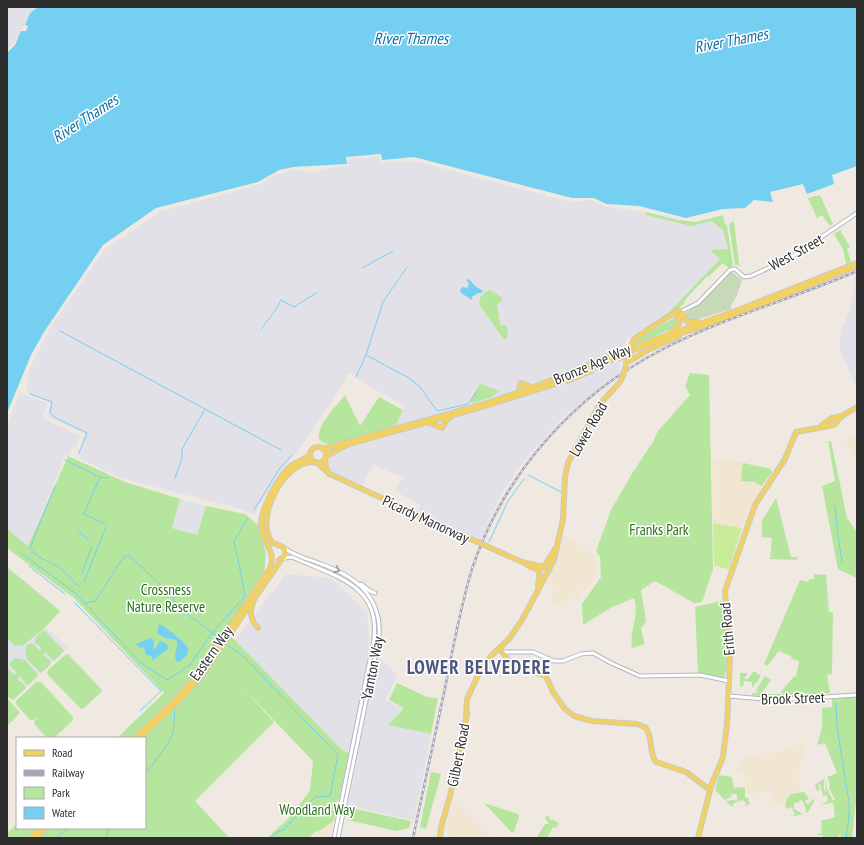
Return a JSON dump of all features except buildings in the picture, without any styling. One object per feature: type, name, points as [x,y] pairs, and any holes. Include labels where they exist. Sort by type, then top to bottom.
[{"type":"main road","name":"Bronze Age Way","points":[[325,458],[349,444],[453,416],[555,384],[641,347],[734,316],[851,267],[857,263]]},
{"type":"main road","name":"Bronze Age Way","points":[[851,267],[857,266]]},
{"type":"main road","name":"Bronze Age Way","points":[[323,449],[518,393],[665,334],[710,320],[846,269]]},
{"type":"main road","points":[[679,318],[675,314],[678,310],[683,313],[685,320],[690,323],[710,320]]},
{"type":"main road","points":[[665,334],[676,328],[680,322],[679,318],[683,313]]},
{"type":"main road","name":"Lower Road","points":[[495,653],[510,639],[522,620],[538,592],[543,570],[555,556],[555,549],[563,519],[565,477],[568,463],[600,404],[620,382],[634,339],[654,325],[675,314]]},
{"type":"main road","points":[[621,359],[626,364],[634,358],[694,329]]},
{"type":"main road","points":[[555,384],[572,380],[628,355],[634,358]]},
{"type":"main road","points":[[518,393],[521,384],[534,387]]},
{"type":"main road","name":"Erith Road","points":[[698,838],[710,790],[723,757],[729,696],[729,644],[725,591],[754,505],[785,459],[795,433],[830,423],[857,407]]},
{"type":"main road","points":[[428,423],[441,428],[446,421],[453,416]]},
{"type":"main road","points":[[325,458],[321,463],[303,463],[292,469],[282,481],[270,505],[266,518],[266,526],[271,540],[284,548],[286,553],[282,559],[272,558],[261,528],[263,515],[266,505],[286,471],[316,448],[323,449],[325,458],[326,468],[330,474]]},
{"type":"main road","points":[[310,454],[310,458],[315,462]]},
{"type":"main road","name":"Picardy Manorway","points":[[315,462],[330,474],[442,526],[543,570]]},
{"type":"main road","points":[[270,550],[277,544]]},
{"type":"main road","name":"Eastern Way","points":[[136,737],[181,694],[198,674],[220,644],[270,568],[272,558]]},
{"type":"main road","name":"Eastern Way","points":[[224,638],[282,559]]},
{"type":"main road","points":[[258,628],[251,618],[250,611],[265,581]]},
{"type":"main road","name":"Eastern Way","points":[[141,737],[187,692],[201,676],[220,644]]},
{"type":"main road","points":[[500,648],[512,664],[546,676],[553,692],[565,709],[574,716],[585,720],[645,726],[650,734],[652,756],[656,762],[686,772],[710,790]]},
{"type":"main road","name":"Gilbert Road","points":[[440,838],[441,825],[450,796],[466,714],[466,702],[483,666],[495,653]]},
{"type":"main road","points":[[31,838],[40,829]]},
{"type":"main road","points":[[36,838],[45,829]]},
{"type":"street","name":"West Street","points":[[683,313],[698,302],[730,270],[733,269],[744,277],[753,276],[790,258],[857,213]]},
{"type":"street","name":"Yarnton Way","points":[[284,548],[293,554],[343,573],[358,582],[375,606],[378,617],[379,635],[338,838]]},
{"type":"street","name":"Yarnton Way","points":[[282,559],[292,557],[343,579],[363,594],[368,601],[373,614],[375,631],[374,645],[334,838]]},
{"type":"street","points":[[358,582],[375,593]]},
{"type":"street","points":[[504,652],[534,652],[554,661],[581,654],[593,653],[640,676],[700,675],[729,681]]},
{"type":"street","name":"Brook Street","points":[[729,696],[777,700],[857,695]]},
{"type":"shaded area","points":[[7,7],[38,7],[30,13],[19,36],[7,50]]},
{"type":"shaded area","points":[[379,156],[380,162],[419,162],[570,202],[590,200],[606,207],[646,212],[646,215],[691,226],[712,221],[723,230],[728,250],[710,250],[720,259],[668,313],[626,339],[619,373],[562,418],[518,468],[500,496],[480,542],[417,513],[421,505],[395,491],[403,478],[395,474],[374,465],[362,485],[338,477],[330,470],[327,459],[336,450],[390,437],[406,406],[358,380],[356,376],[350,373],[347,374],[344,383],[301,447],[281,471],[254,514],[234,507],[120,478],[81,459],[78,453],[85,434],[47,416],[51,403],[28,393],[29,370],[51,326],[104,250],[162,211],[262,184],[270,177],[295,169],[312,173],[333,167],[348,166],[348,159]]},
{"type":"shaded area","points":[[857,276],[857,291],[853,277]]},
{"type":"shaded area","points":[[854,288],[857,291],[857,389],[839,345],[841,333],[850,309]]},
{"type":"shaded area","points":[[20,393],[48,403],[42,416],[44,419],[80,436],[76,448],[72,447],[69,454],[65,456],[28,547],[7,529],[7,425]]},
{"type":"shaded area","points":[[857,436],[857,461],[845,444],[849,439]]},
{"type":"shaded area","points":[[713,458],[772,469],[773,472],[753,502],[742,528],[713,523]]},
{"type":"shaded area","points":[[180,499],[206,506],[197,536],[172,528]]},
{"type":"shaded area","points":[[562,535],[571,539],[594,555],[596,565],[593,580],[585,591],[581,591],[582,595],[579,601],[572,597],[567,608],[550,601],[555,588],[546,582],[558,559]]},
{"type":"shaded area","points":[[286,574],[331,578],[367,613],[369,646],[397,676],[385,700],[403,708],[388,725],[431,734],[414,820],[348,806],[358,756],[336,746],[235,640]]},
{"type":"shaded area","points":[[42,624],[68,648],[14,696],[7,689],[7,629]]},
{"type":"shaded area","points":[[802,741],[805,744],[799,776],[801,794],[791,794],[785,807],[783,805],[774,806],[774,792],[746,794],[744,771],[738,772],[738,765],[744,756],[787,751]]},
{"type":"shaded area","points":[[454,802],[458,804],[492,838],[462,838],[443,833],[451,803]]},
{"type":"shaded area","points":[[331,821],[334,822],[331,838],[312,838]]},
{"type":"green space","points":[[820,195],[833,224],[830,226],[822,215],[817,218],[808,198]]},
{"type":"green space","points":[[646,212],[678,220],[696,222],[723,215],[725,224],[727,225],[733,266],[729,268],[723,263],[708,277],[707,276],[684,301],[685,303],[661,319],[661,317],[668,313],[720,259],[710,250],[728,249],[723,230],[712,221],[691,226],[646,215]]},
{"type":"green space","points":[[734,221],[739,264],[741,266],[735,265],[729,224]]},
{"type":"green space","points":[[840,230],[850,247],[847,249],[851,262],[846,264],[843,249],[834,234]]},
{"type":"green space","points":[[731,271],[742,280],[731,309],[692,321],[687,319],[685,314],[699,304]]},
{"type":"green space","points":[[490,290],[503,298],[500,303],[497,304],[500,325],[507,326],[508,336],[504,340],[479,304],[482,295]]},
{"type":"green space","points":[[676,317],[679,321],[674,328],[633,345],[636,339]]},
{"type":"green space","name":"Franks Park","points":[[690,373],[709,375],[713,569],[702,602],[694,603],[655,581],[641,590],[646,621],[641,629],[645,644],[632,648],[631,641],[636,610],[634,598],[612,607],[583,625],[582,604],[601,577],[600,557],[596,551],[611,510],[633,472],[653,442],[658,431],[690,395],[685,386]]},
{"type":"green space","points":[[480,384],[500,391],[490,398],[472,403],[470,401]]},
{"type":"green space","points":[[345,395],[360,426],[379,397],[403,410],[395,427],[336,444],[325,443],[320,439],[319,433],[322,425]]},
{"type":"green space","points":[[828,441],[831,441],[847,518],[857,532],[857,578],[838,569],[822,486],[835,481]]},
{"type":"green space","name":"Crossness Nature Reserve","points":[[68,456],[125,482],[180,499],[172,528],[197,535],[206,506],[245,514],[259,526],[266,554],[264,572],[196,674],[180,693],[134,737],[118,737],[164,693],[74,598],[7,548],[7,529],[28,546]]},
{"type":"green space","points":[[743,463],[771,469],[772,472],[762,486],[754,482],[741,481]]},
{"type":"green space","points":[[776,498],[791,557],[797,557],[798,560],[770,559],[772,538],[762,537],[762,521]]},
{"type":"green space","points":[[713,523],[742,528],[729,570],[714,565]]},
{"type":"green space","points":[[7,567],[60,611],[44,629],[22,646],[14,645],[7,638]]},
{"type":"green space","points":[[814,574],[826,575],[829,612],[833,612],[832,674],[827,675],[830,693],[788,697],[752,695],[752,693],[758,693],[756,690],[765,676],[771,680],[762,693],[783,694],[781,692],[794,676],[796,677],[799,661],[792,659],[791,656],[779,651],[767,666],[764,664],[800,580],[808,582],[809,579],[814,579]]},
{"type":"green space","points":[[721,601],[728,652],[726,672],[723,678],[698,674],[695,607]]},
{"type":"green space","points":[[45,631],[64,651],[54,661],[45,652],[43,655],[50,660],[51,664],[41,673],[27,659],[25,651],[27,645],[32,643],[40,651],[42,648],[35,643],[35,639],[41,632]]},
{"type":"green space","name":"Woodland Way","points":[[230,635],[341,749],[349,753],[339,800],[335,803],[334,809],[336,811],[334,820],[318,832],[316,831],[309,838],[267,838],[288,819],[310,791],[313,761],[240,685],[274,722],[195,801],[229,838],[38,838],[47,829],[146,829],[146,737],[143,737],[188,694]]},
{"type":"green space","points":[[68,654],[102,690],[83,709],[80,708],[47,674],[48,670]]},
{"type":"green space","points":[[15,658],[25,660],[38,675],[29,685],[26,684],[20,676],[17,679],[25,685],[26,688],[13,700],[7,696],[7,667],[14,675],[17,673],[9,665]]},
{"type":"green space","points":[[754,671],[761,676],[752,688],[752,682],[744,681],[743,687],[740,686],[740,673],[748,673],[744,678],[747,680]]},
{"type":"green space","points":[[36,682],[41,682],[73,717],[73,720],[55,737],[46,737],[35,725],[34,722],[37,717],[30,720],[16,704],[16,701]]},
{"type":"green space","points":[[397,683],[427,697],[438,698],[431,734],[388,725],[404,708],[389,700]]},
{"type":"green space","points":[[857,697],[857,791],[852,838],[841,838],[840,835],[837,838],[823,838],[823,835],[818,835],[818,833],[823,832],[821,830],[822,827],[820,826],[822,825],[821,821],[835,817],[833,802],[821,805],[828,801],[827,795],[823,796],[820,784],[818,785],[820,790],[817,791],[815,785],[824,779],[824,789],[826,793],[825,777],[827,789],[833,800],[835,800],[829,788],[830,784],[827,777],[837,773],[825,743],[817,745],[822,727],[822,708],[832,707],[832,699]]},
{"type":"green space","points":[[7,698],[20,713],[7,726]]},
{"type":"green space","points":[[431,772],[441,774],[426,829],[420,827]]},
{"type":"green space","points":[[719,775],[732,777],[734,788],[745,787],[745,797],[749,799],[748,801],[750,804],[745,806],[746,803],[742,800],[734,803],[732,807],[726,801],[737,801],[737,794],[732,794],[732,796],[725,800],[715,790]]},
{"type":"green space","points":[[805,792],[806,797],[806,794],[809,800],[805,800],[807,805],[814,799],[814,802],[808,812],[805,813],[806,811],[803,801],[800,800],[799,802],[794,803],[794,809],[803,814],[791,817],[790,814],[791,816],[795,815],[792,807],[787,809],[785,807],[787,799],[791,794]]},
{"type":"green space","points":[[484,803],[518,814],[519,817],[514,832],[512,833]]},
{"type":"green space","points":[[351,808],[411,821],[409,828],[396,831],[348,820]]},
{"type":"green space","points":[[547,815],[550,817],[549,820],[554,820],[559,824],[557,826],[551,824],[558,827],[553,827],[547,838],[537,837],[545,824],[549,824],[545,818]]},
{"type":"green space","points":[[16,825],[16,829],[38,829],[29,838],[7,838],[7,833]]},
{"type":"water","name":"River Thames","points":[[38,7],[857,7],[857,166],[832,175],[834,184],[807,194],[803,184],[770,192],[773,202],[754,200],[745,208],[723,209],[686,218],[639,206],[606,204],[594,198],[572,198],[414,157],[382,160],[381,154],[346,157],[347,164],[293,167],[279,170],[258,182],[156,208],[103,245],[44,332],[31,355],[7,413],[7,53],[15,45],[21,31],[26,31],[28,26],[25,25],[30,13]]},
{"type":"water","points":[[466,279],[470,280],[475,286],[483,291],[472,297],[472,300],[461,293],[460,290],[463,287],[467,288],[469,284]]},
{"type":"water","points":[[159,625],[162,625],[176,635],[188,648],[187,655],[179,662],[176,661],[175,658],[177,645],[176,640],[165,638],[157,633]]},
{"type":"water","points":[[151,638],[154,641],[153,651],[160,641],[167,644],[168,649],[153,660],[151,656],[146,655],[144,647],[140,648],[136,644]]},
{"type":"waterway","points":[[362,268],[393,251]]},
{"type":"waterway","points":[[356,377],[366,355],[383,302],[407,267]]},
{"type":"waterway","points":[[261,329],[275,311],[281,300],[294,307],[316,293]]},
{"type":"waterway","points":[[60,331],[281,450]]},
{"type":"waterway","points":[[366,355],[409,378],[420,387],[437,411],[468,404],[478,390]]},
{"type":"waterway","points":[[30,394],[52,402],[50,412],[54,417],[87,433],[79,453]]},
{"type":"waterway","points":[[175,478],[182,458],[182,449],[204,411]]},
{"type":"waterway","points":[[254,510],[280,468],[292,455]]},
{"type":"waterway","points":[[65,460],[100,477],[108,478]]},
{"type":"waterway","points":[[528,475],[561,492]]},
{"type":"waterway","points":[[100,477],[84,514],[105,524]]},
{"type":"waterway","points":[[489,542],[508,501],[524,479]]},
{"type":"waterway","points":[[55,486],[30,548],[42,559],[59,567],[81,588]]},
{"type":"waterway","points":[[835,506],[842,562]]},
{"type":"waterway","points":[[237,556],[234,541],[248,518]]},
{"type":"waterway","points":[[84,582],[106,527]]},
{"type":"waterway","points":[[78,530],[89,541]]},
{"type":"waterway","points":[[82,573],[92,546]]},
{"type":"waterway","points":[[21,553],[75,593],[141,663],[167,680],[190,665],[212,633],[245,596],[238,559]]},
{"type":"waterway","points":[[85,603],[95,601],[123,558],[129,555],[172,596],[176,605],[220,639]]},
{"type":"waterway","points":[[29,566],[65,594]]},
{"type":"waterway","points":[[74,602],[161,691],[140,711]]},
{"type":"waterway","points":[[226,644],[244,657],[338,755],[330,796],[315,797],[283,830],[277,832],[271,838]]},
{"type":"waterway","points":[[836,703],[837,727],[849,803],[846,838]]},
{"type":"waterway","points":[[146,774],[169,742],[173,733],[175,711]]},
{"type":"waterway","points":[[56,838],[67,829]]},
{"type":"waterway","points":[[107,829],[107,838]]},
{"type":"railway","points":[[413,838],[457,628],[472,569],[486,534],[503,501],[523,469],[546,440],[600,389],[663,349],[710,327],[857,271]]},
{"type":"district","name":"LOWER BELVEDERE","points":[[479,667]]}]
